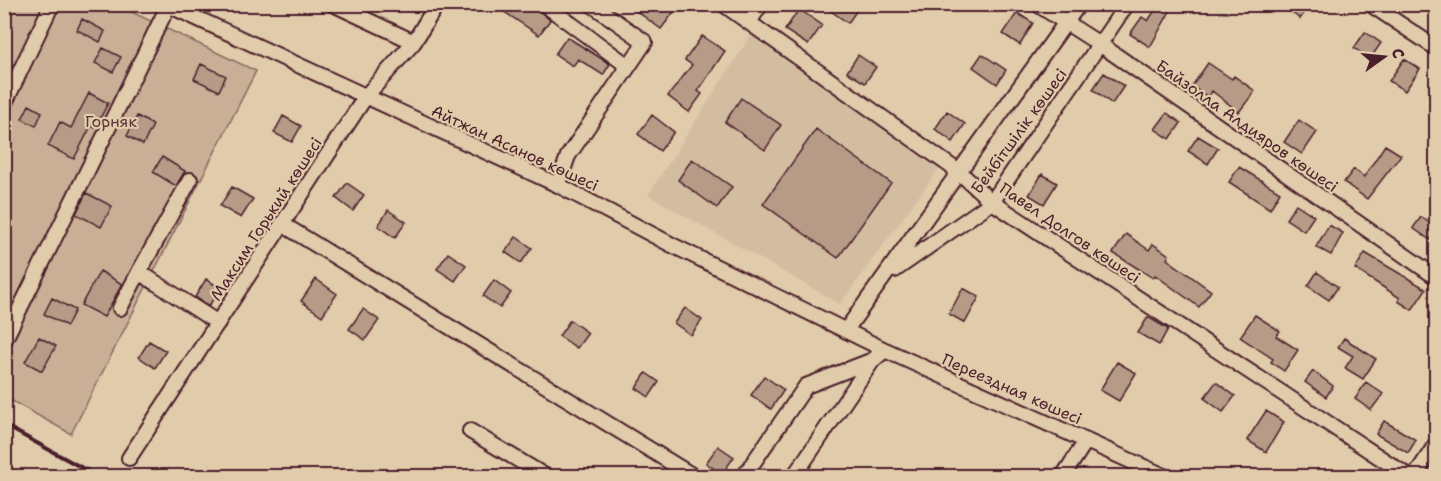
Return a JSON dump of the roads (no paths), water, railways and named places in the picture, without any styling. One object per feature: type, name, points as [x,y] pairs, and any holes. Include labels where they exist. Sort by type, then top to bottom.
[{"type":"street","points":[[4,105],[52,4]]},
{"type":"street","points":[[333,4],[414,42]]},
{"type":"street","name":"Максим Горький көшесі","points":[[129,458],[366,96],[414,42],[437,4]]},
{"type":"street","points":[[544,4],[628,66]]},
{"type":"street","points":[[558,185],[568,156],[645,42],[591,4]]},
{"type":"street","name":"Павел Долгов көшесі","points":[[723,4],[959,172],[992,202],[1408,477]]},
{"type":"street","points":[[749,22],[761,4]]},
{"type":"street","name":"Байзолла Алдияров көшесі","points":[[1037,4],[1065,25],[1101,45],[1437,277]]},
{"type":"street","name":"Бейбітшілік көшесі","points":[[846,330],[887,276],[1079,4]]},
{"type":"street","name":"Бейбітшілік көшесі","points":[[887,276],[992,202],[1127,4]]},
{"type":"street","points":[[1370,4],[1437,48]]},
{"type":"street","points":[[4,341],[167,5]]},
{"type":"street","name":"Айтжан Асанов көшесі","points":[[167,5],[558,185],[846,330]]},
{"type":"street","points":[[120,309],[190,180]]},
{"type":"street","points":[[282,224],[693,477]]},
{"type":"street","points":[[139,273],[218,323]]},
{"type":"street","name":"Переездная көшесі","points":[[846,330],[1164,477]]},
{"type":"street","points":[[794,477],[873,360],[885,350]]},
{"type":"street","points":[[744,477],[806,387],[873,360]]},
{"type":"street","points":[[470,431],[545,477]]},
{"type":"street","points":[[1063,477],[1086,441]]},
{"type":"street","points":[[1415,477],[1437,444]]},
{"type":"railway","points":[[4,425],[97,476]]},
{"type":"park label","name":"Горняк","points":[[111,121]]}]
